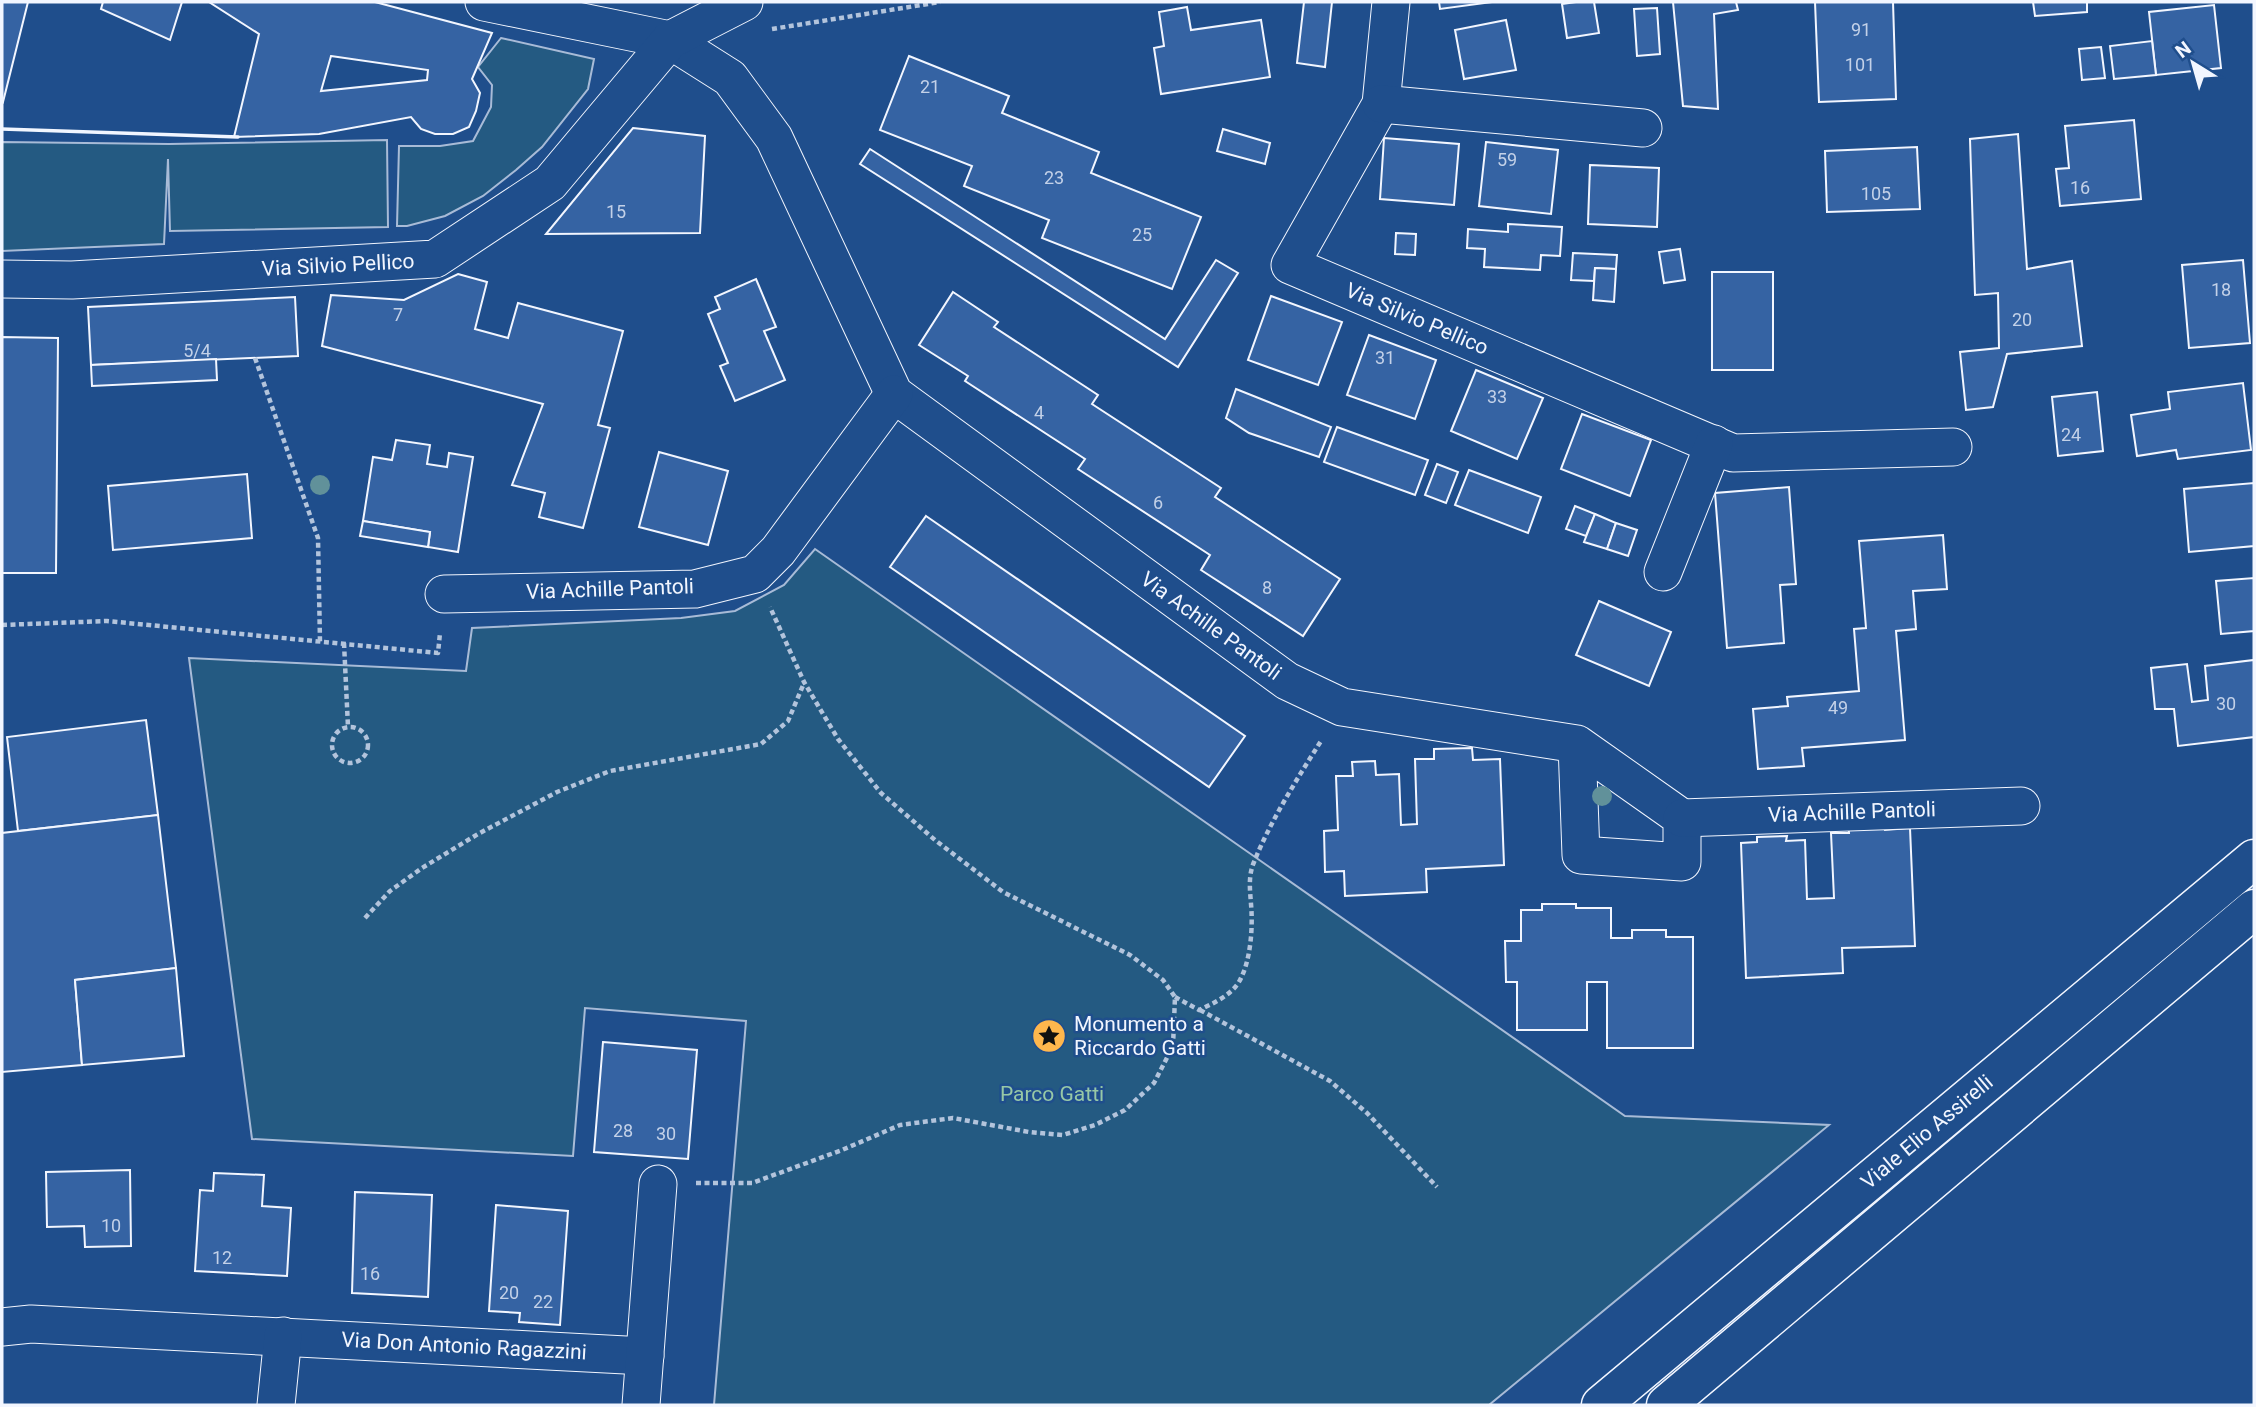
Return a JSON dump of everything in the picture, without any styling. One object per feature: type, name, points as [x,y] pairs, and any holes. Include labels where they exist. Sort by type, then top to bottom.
[{"type":"main road","name":"Viale Elio Assirelli","points":[[1601,1405],[2254,859]]},
{"type":"main road","name":"Viale Elio Assirelli","points":[[1666,1405],[2254,909]]},
{"type":"street","points":[[484,2],[670,40]]},
{"type":"street","name":"Via Silvio Pellico","points":[[1391,2],[1381,104],[1290,265],[1733,453],[1953,447]]},
{"type":"street","name":"Via Silvio Pellico","points":[[2,279],[72,280],[435,259],[550,183],[670,40],[755,16]]},
{"type":"street","name":"Via Achille Pantoli","points":[[670,40],[730,78],[774,138],[894,394],[1287,681],[1342,707],[1577,744],[1682,818],[2021,806]]},
{"type":"street","points":[[1381,104],[1643,128]]},
{"type":"street","points":[[755,574],[778,551],[894,394]]},
{"type":"street","points":[[1664,572],[1714,444]]},
{"type":"street","name":"Via Achille Pantoli","points":[[444,594],[695,589],[755,574]]},
{"type":"street","points":[[1577,744],[1581,855],[1682,862],[1682,818]]},
{"type":"street","points":[[641,1405],[658,1184]]},
{"type":"street","name":"Via Don Antonio Ragazzini","points":[[2,1327],[31,1324],[645,1356]]},
{"type":"street","points":[[275,1405],[283,1336]]},
{"type":"path","points":[[755,16],[940,2]]},
{"type":"path","points":[[255,358],[317,538],[320,642]]},
{"type":"path","points":[[755,574],[804,682],[838,739],[881,793],[935,840],[1003,892],[1130,954],[1163,980],[1175,997],[1330,1082],[1367,1114],[1437,1187]]},
{"type":"path","points":[[2,625],[107,621],[438,653],[444,594]]},
{"type":"path","points":[[344,643],[348,727]]},
{"type":"path","points":[[365,918],[390,891],[422,868],[478,834],[557,792],[610,771],[761,744],[788,721],[804,682]]},
{"type":"path","points":[[1199,1010],[1221,1000],[1241,980],[1249,948],[1252,907],[1249,889],[1253,864],[1297,779],[1342,707]]},
{"type":"path","points":[[348,727],[359,730],[368,743],[366,754],[352,763],[341,760],[332,744],[337,733],[348,727]]},
{"type":"path","points":[[658,1184],[752,1182],[842,1150],[900,1125],[953,1118],[1029,1132],[1063,1135],[1095,1125],[1125,1110],[1154,1083],[1173,1046],[1175,997]]},
{"type":"green space","points":[[501,38],[594,59],[588,89],[542,147],[483,196],[445,216],[397,226],[399,146],[440,146],[473,141],[491,107],[492,85],[478,67]]},
{"type":"green space","points":[[387,140],[388,227],[170,231],[168,159],[164,244],[2,251],[2,142],[169,144]]},
{"type":"green space","name":"Parco Gatti","points":[[815,549],[1625,1116],[1829,1125],[1489,1405],[714,1405],[746,1021],[585,1008],[573,1156],[252,1139],[189,658],[466,671],[472,628],[681,618],[735,611],[784,585]]},
{"type":"building","points":[[2,2],[28,2],[3,102],[2,101]]},
{"type":"building","points":[[103,2],[182,2],[170,40],[101,9]]},
{"type":"building","points":[[209,2],[375,2],[492,33],[472,79],[480,93],[476,111],[469,127],[453,134],[435,134],[421,129],[411,117],[319,134],[234,137],[259,34]],"holes":[[[331,56],[428,70],[427,80],[321,91]]]},
{"type":"building","points":[[1304,2],[1332,2],[1325,67],[1297,63]]},
{"type":"building","points":[[1439,2],[1492,2],[1440,9]]},
{"type":"building","points":[[1594,2],[1599,33],[1567,38],[1562,4]]},
{"type":"building","points":[[1673,2],[1736,2],[1738,10],[1714,14],[1718,109],[1683,106]]},
{"type":"building","points":[[1815,2],[1893,2],[1896,99],[1819,102]]},
{"type":"building","points":[[2033,2],[2087,2],[2087,12],[2035,16]]},
{"type":"building","points":[[2214,5],[2221,68],[2156,75],[2149,12]]},
{"type":"building","points":[[1187,7],[1191,30],[1261,20],[1270,77],[1161,94],[1154,48],[1164,46],[1159,12]]},
{"type":"building","points":[[1657,8],[1660,54],[1637,56],[1634,9]]},
{"type":"building","points":[[1506,20],[1516,70],[1464,79],[1455,30]]},
{"type":"building","points":[[2152,41],[2156,75],[2114,79],[2110,46]]},
{"type":"building","points":[[2101,47],[2105,78],[2082,80],[2079,49]]},
{"type":"building","points":[[909,56],[1009,96],[1002,113],[1099,152],[1091,173],[1201,217],[1172,289],[1042,238],[1049,220],[964,186],[972,166],[880,130]]},
{"type":"building","points":[[2134,120],[2141,199],[2060,206],[2056,169],[2069,168],[2065,126]]},
{"type":"building","points":[[633,128],[705,136],[700,233],[546,234]]},
{"type":"building","points":[[1223,129],[1270,143],[1265,164],[1217,151]]},
{"type":"building","points":[[2018,134],[2027,269],[2072,261],[2082,346],[2007,354],[1993,407],[1966,410],[1960,352],[1999,348],[1998,293],[1975,295],[1970,139]]},
{"type":"building","points":[[1384,138],[1459,144],[1454,205],[1380,199]]},
{"type":"building","points":[[1486,142],[1558,150],[1551,214],[1479,206]]},
{"type":"building","points":[[1917,147],[1920,209],[1827,212],[1825,151]]},
{"type":"building","points":[[870,149],[1165,339],[1216,260],[1238,273],[1178,367],[860,164]]},
{"type":"building","points":[[1590,165],[1659,168],[1657,227],[1588,224]]},
{"type":"building","points":[[1508,224],[1562,227],[1560,256],[1541,255],[1540,270],[1484,267],[1485,249],[1467,248],[1468,229],[1508,232]]},
{"type":"building","points":[[1396,233],[1416,234],[1415,255],[1395,254]]},
{"type":"building","points":[[1680,249],[1685,280],[1664,283],[1659,252]]},
{"type":"building","points":[[1573,253],[1617,255],[1616,269],[1595,268],[1594,281],[1571,280]]},
{"type":"building","points":[[2243,260],[2250,343],[2189,348],[2182,265]]},
{"type":"building","points":[[1595,268],[1616,269],[1614,302],[1593,300]]},
{"type":"building","points":[[1712,272],[1773,272],[1773,370],[1712,370]]},
{"type":"building","points":[[458,274],[487,282],[475,329],[508,338],[518,303],[623,331],[598,425],[610,428],[583,528],[539,517],[545,493],[512,485],[543,404],[322,346],[331,295],[404,300]]},
{"type":"building","points":[[756,279],[776,327],[764,331],[785,380],[735,401],[720,366],[728,363],[708,314],[720,309],[715,297]]},
{"type":"building","points":[[953,292],[998,322],[994,327],[1098,395],[1092,404],[1221,488],[1215,497],[1340,579],[1303,636],[1201,570],[1210,555],[1078,469],[1085,459],[965,381],[968,376],[919,345]]},
{"type":"building","points":[[1271,296],[1342,322],[1318,385],[1248,360]]},
{"type":"building","points":[[295,297],[298,356],[91,365],[88,307]]},
{"type":"building","points":[[1369,335],[1436,360],[1415,419],[1347,395]]},
{"type":"building","points":[[2,337],[58,338],[56,573],[2,573]]},
{"type":"building","points":[[216,359],[217,380],[92,386],[91,365]]},
{"type":"building","points":[[1476,370],[1543,398],[1517,459],[1451,431]]},
{"type":"building","points":[[2243,383],[2251,450],[2178,459],[2176,450],[2137,456],[2131,415],[2170,409],[2168,392]]},
{"type":"building","points":[[1236,389],[1331,427],[1319,457],[1249,433],[1226,418]]},
{"type":"building","points":[[2097,392],[2103,451],[2058,456],[2052,397]]},
{"type":"building","points":[[1582,414],[1651,440],[1630,496],[1561,469]]},
{"type":"building","points":[[1337,427],[1428,460],[1415,495],[1324,462]]},
{"type":"building","points":[[396,440],[430,445],[427,464],[447,467],[449,453],[473,457],[458,552],[428,547],[430,532],[363,521],[373,457],[392,460]]},
{"type":"building","points":[[659,452],[728,471],[708,545],[639,527]]},
{"type":"building","points":[[1437,464],[1458,472],[1446,503],[1425,495]]},
{"type":"building","points":[[1469,470],[1541,497],[1528,533],[1455,505]]},
{"type":"building","points":[[247,474],[252,538],[113,550],[108,486]]},
{"type":"building","points":[[2254,483],[2254,546],[2189,552],[2184,489]]},
{"type":"building","points":[[1789,487],[1796,584],[1780,585],[1784,643],[1727,648],[1715,493]]},
{"type":"building","points":[[1575,506],[1595,514],[1586,536],[1566,529]]},
{"type":"building","points":[[1595,514],[1616,523],[1607,549],[1584,542]]},
{"type":"building","points":[[926,516],[1245,736],[1209,787],[890,567]]},
{"type":"building","points":[[363,521],[430,532],[428,547],[360,536]]},
{"type":"building","points":[[1616,523],[1637,530],[1628,556],[1607,549]]},
{"type":"building","points":[[1943,535],[1947,589],[1913,591],[1916,629],[1896,631],[1905,740],[1802,748],[1804,766],[1758,769],[1753,709],[1788,706],[1787,697],[1859,691],[1854,629],[1866,628],[1859,541]]},
{"type":"building","points":[[2254,578],[2254,631],[2221,634],[2216,581]]},
{"type":"building","points":[[1599,601],[1671,632],[1649,686],[1576,655]]},
{"type":"building","points":[[2254,660],[2254,737],[2178,746],[2174,709],[2155,709],[2151,668],[2187,664],[2192,702],[2208,700],[2205,666]]},
{"type":"building","points":[[146,720],[158,815],[18,831],[7,737]]},
{"type":"building","points":[[1472,748],[1473,760],[1500,759],[1504,865],[1426,869],[1427,892],[1345,896],[1344,871],[1325,872],[1324,831],[1338,830],[1336,776],[1353,776],[1352,762],[1375,761],[1376,775],[1399,774],[1401,825],[1417,824],[1415,759],[1434,759],[1434,749]]},
{"type":"building","points":[[158,815],[176,968],[75,980],[82,1065],[2,1072],[2,833]]},
{"type":"building","points":[[1884,819],[1885,830],[1910,828],[1915,946],[1842,948],[1843,973],[1746,978],[1741,843],[1757,842],[1757,837],[1787,836],[1786,841],[1805,840],[1807,899],[1834,898],[1831,833],[1849,833],[1848,821]]},
{"type":"building","points":[[1542,904],[1611,908],[1611,938],[1632,938],[1632,930],[1666,930],[1666,937],[1693,937],[1693,1048],[1607,1048],[1607,982],[1587,982],[1587,1030],[1517,1030],[1517,982],[1506,982],[1505,941],[1521,941],[1521,910],[1542,910]]},
{"type":"building","points":[[176,968],[184,1056],[82,1065],[75,980]]},
{"type":"building","points":[[603,1042],[697,1050],[688,1159],[594,1152]]},
{"type":"building","points":[[130,1170],[131,1246],[85,1247],[84,1226],[47,1227],[46,1172]]},
{"type":"building","points":[[214,1173],[264,1175],[262,1206],[291,1208],[287,1276],[195,1271],[200,1190],[213,1191]]},
{"type":"building","points":[[355,1192],[432,1195],[428,1297],[352,1293]]},
{"type":"building","points":[[496,1205],[568,1211],[560,1325],[519,1322],[520,1313],[489,1311]]},
{"type":"wall","points":[[2,129],[238,137]]},
{"type":"place","name":"Monumento a Riccardo Gatti","points":[[1049,1036]]}]
